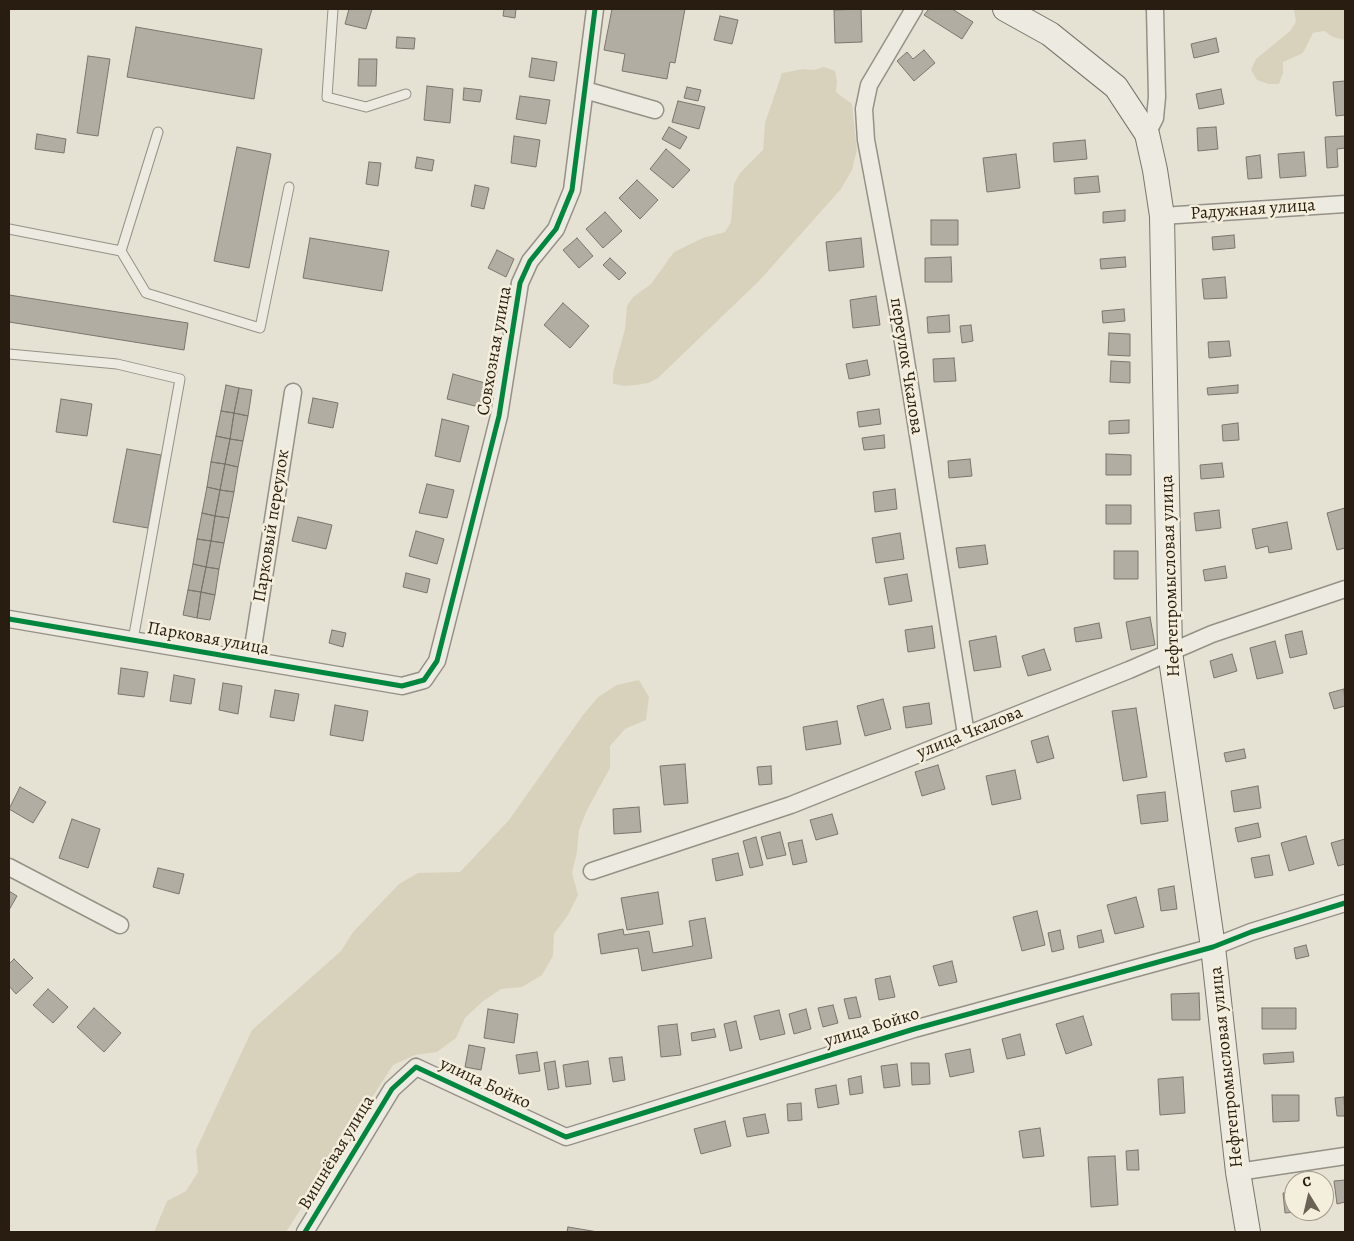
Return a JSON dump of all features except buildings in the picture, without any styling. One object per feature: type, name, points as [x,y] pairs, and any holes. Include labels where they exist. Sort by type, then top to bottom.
[{"type":"main road","name":"Нефтепромысловая улица","points":[[1006,9],[1050,34],[1116,86],[1147,134],[1156,170],[1162,216],[1170,652],[1213,947],[1238,1172],[1248,1232]]},
{"type":"street","name":"Совхозная улица","points":[[402,686],[424,680],[436,661],[499,416],[520,283],[530,261],[556,229],[572,190],[595,9]]},
{"type":"street","name":"переулок Чкалова","points":[[914,9],[869,85],[864,109],[866,140],[898,311],[966,734]]},
{"type":"street","points":[[1147,134],[1155,118],[1157,97],[1156,9]]},
{"type":"street","points":[[585,90],[655,110]]},
{"type":"street","name":"Радужная улица","points":[[1162,216],[1345,204]]},
{"type":"street","name":"Парковый переулок","points":[[251,660],[293,392]]},
{"type":"street","name":"улица Чкалова","points":[[592,871],[790,805],[1129,670],[1212,634],[1345,589]]},
{"type":"street","name":"Парковая улица","points":[[9,619],[402,686]]},
{"type":"street","points":[[9,867],[120,925]]},
{"type":"street","name":"улица Бойко","points":[[416,1067],[566,1137],[914,1029],[1213,947],[1251,932],[1345,903]]},
{"type":"street","name":"Вишнёвая улица","points":[[305,1232],[392,1089],[416,1067]]},
{"type":"street","points":[[1238,1172],[1345,1156]]},
{"type":"lane","points":[[333,9],[327,97],[366,107],[406,94]]},
{"type":"lane","points":[[120,251],[158,132]]},
{"type":"lane","points":[[9,229],[120,251],[146,293],[260,328],[289,187]]},
{"type":"lane","points":[[9,354],[117,364],[180,379],[133,640]]},
{"type":"shaded area","points":[[1294,9],[1345,9],[1345,40],[1333,37],[1324,31],[1313,33],[1303,53],[1283,62],[1283,73],[1279,84],[1268,84],[1257,80],[1251,70],[1256,59],[1290,31],[1296,22]]},
{"type":"shaded area","points":[[824,67],[835,71],[837,81],[836,92],[852,104],[857,150],[852,170],[841,189],[759,281],[658,378],[648,383],[636,385],[624,386],[613,384],[613,373],[625,329],[627,306],[633,297],[651,284],[674,252],[703,238],[725,232],[731,222],[734,184],[740,173],[763,150],[765,123],[782,73],[803,69],[814,70]]},
{"type":"shaded area","points":[[639,680],[649,697],[646,720],[625,729],[610,746],[610,768],[587,810],[579,830],[577,852],[572,873],[578,895],[568,915],[554,934],[553,956],[542,975],[522,987],[501,989],[482,1002],[465,1018],[456,1038],[437,1052],[415,1055],[393,1065],[286,1232],[154,1232],[167,1201],[186,1191],[198,1172],[196,1150],[252,1030],[341,951],[353,932],[399,884],[418,873],[460,872],[509,820],[583,715],[598,697],[617,685]]},
{"type":"cycle path","points":[[9,619],[402,686],[424,680],[437,661],[499,416],[520,283],[530,261],[556,229],[572,190],[595,9]]},
{"type":"cycle path","points":[[305,1232],[392,1089],[416,1067],[566,1137],[914,1029],[1213,947],[1251,932],[1345,903]]}]
